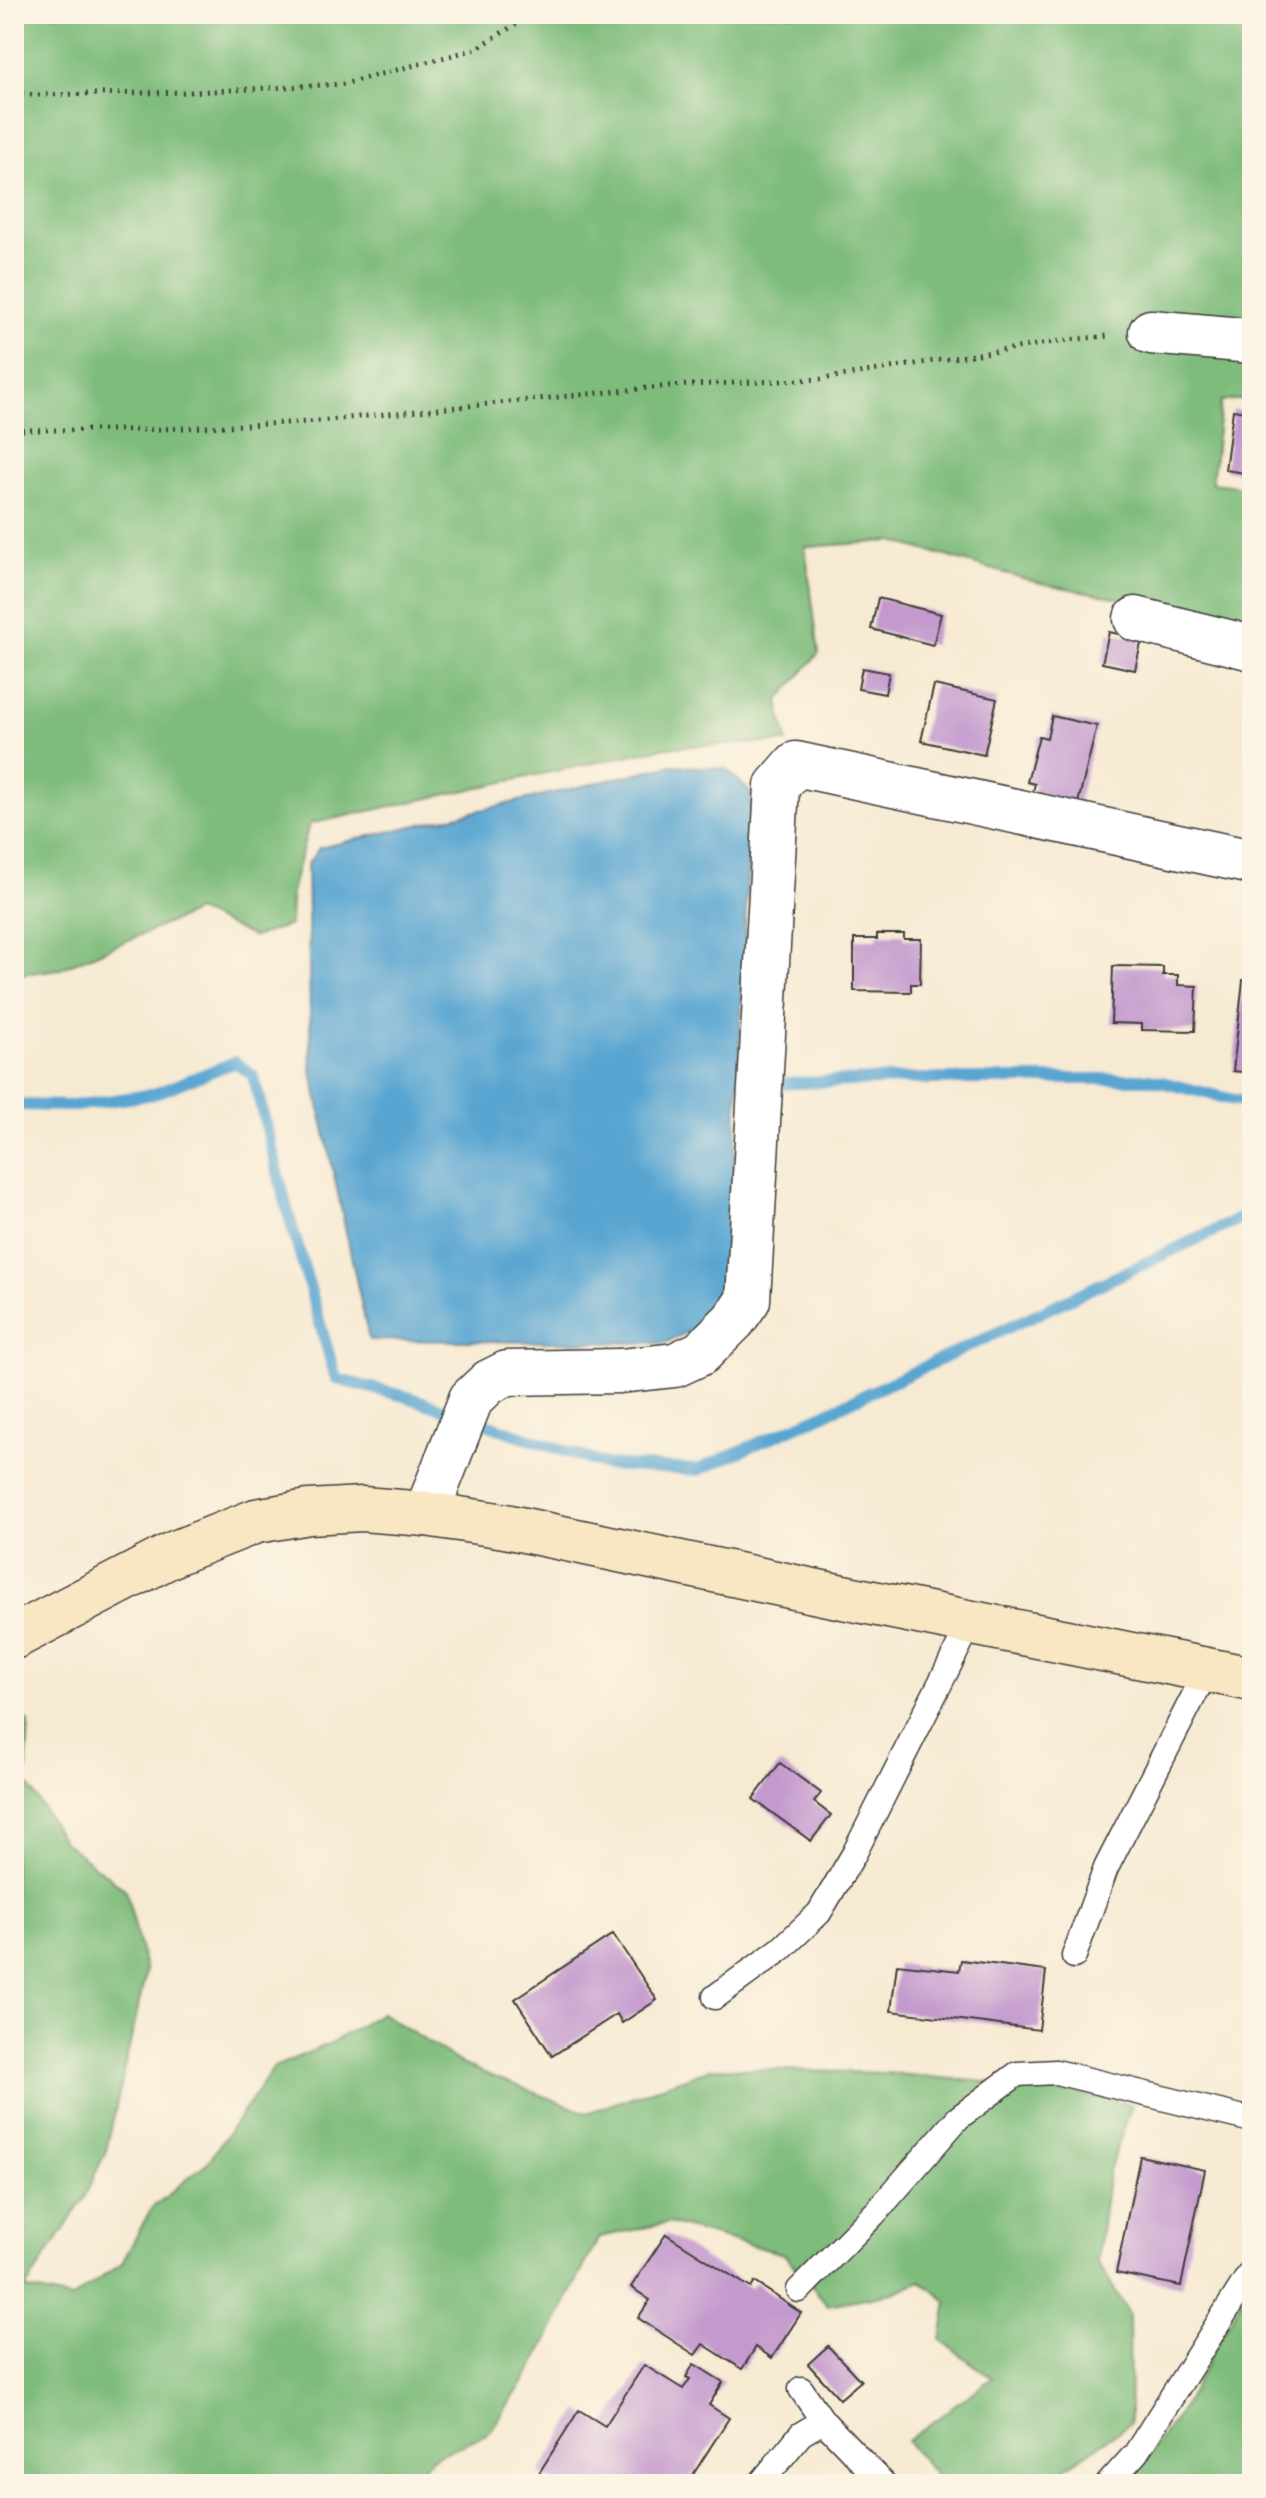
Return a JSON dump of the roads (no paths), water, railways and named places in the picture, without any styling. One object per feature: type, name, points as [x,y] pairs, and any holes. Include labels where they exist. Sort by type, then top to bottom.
[{"type":"street","points":[[1151,332],[1252,341]]},
{"type":"street","points":[[1136,619],[1252,648]]},
{"type":"street","points":[[426,1514],[471,1399],[489,1382],[507,1373],[620,1371],[675,1365],[701,1353],[734,1320],[748,1300],[777,786],[796,764],[1252,862]]},
{"type":"street","points":[[14,1637],[175,1553],[256,1521],[309,1512],[362,1509],[426,1514],[505,1526],[1252,1679]]},
{"type":"lane","points":[[715,1997],[781,1949],[819,1913],[854,1854],[971,1622]]},
{"type":"lane","points":[[1074,1956],[1106,1868],[1207,1670]]},
{"type":"lane","points":[[799,2290],[877,2211],[958,2118],[1017,2074],[1056,2072],[1252,2120]]},
{"type":"lane","points":[[1108,2484],[1136,2453],[1252,2270]]},
{"type":"lane","points":[[801,2389],[823,2421],[884,2484]]},
{"type":"lane","points":[[760,2484],[801,2434],[823,2421]]},
{"type":"water","points":[[672,765],[726,769],[751,793],[730,1267],[719,1309],[694,1329],[665,1343],[369,1340],[311,1067],[307,865],[319,848]]},
{"type":"waterway","points":[[14,1105],[74,1106],[154,1094],[235,1062],[253,1075],[289,1216],[336,1379],[408,1397],[606,1465],[698,1470],[1252,1213]]},
{"type":"waterway","points":[[768,1084],[904,1079],[1149,1079],[1234,1100],[1252,1101]]}]
